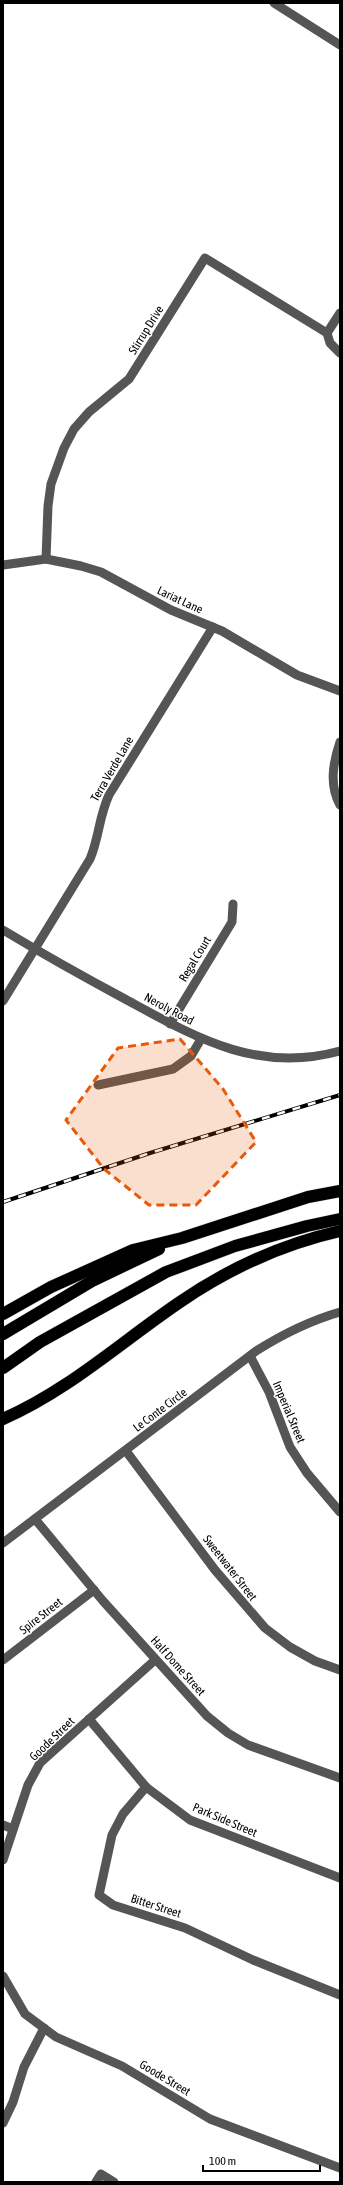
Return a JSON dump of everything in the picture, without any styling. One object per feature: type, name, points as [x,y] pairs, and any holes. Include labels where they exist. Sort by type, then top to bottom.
[{"type":"highway","points":[[3,1314],[51,1287],[105,1261],[133,1250],[182,1238],[308,1197],[340,1191]]},
{"type":"highway","points":[[3,1368],[40,1342],[166,1272],[235,1246],[307,1226],[340,1219]]},
{"type":"highway","points":[[3,1419],[39,1401],[77,1378],[179,1303],[216,1279],[275,1251],[340,1231]]},
{"type":"highway","points":[[3,1334],[92,1282],[182,1238]]},
{"type":"street","points":[[274,3],[340,45]]},
{"type":"street","name":"Stirrup Drive","points":[[46,559],[48,506],[51,484],[64,448],[74,429],[89,412],[129,379],[206,258],[327,333],[330,343],[340,353]]},
{"type":"street","points":[[327,333],[340,312]]},
{"type":"street","name":"Lariat Lane","points":[[3,565],[46,559],[101,572],[172,610],[240,640],[297,674],[340,691]]},
{"type":"street","name":"Terra Verde Lane","points":[[3,1001],[90,859],[97,841],[103,807],[109,795],[213,627]]},
{"type":"street","points":[[340,742],[333,770],[334,786],[340,805]]},
{"type":"street","name":"Regal Court","points":[[170,1024],[232,922],[233,904]]},
{"type":"street","name":"Neroly Road","points":[[3,930],[34,949],[170,1024],[201,1039],[237,1051],[267,1057],[301,1057],[340,1051]]},
{"type":"street","points":[[98,1085],[173,1069],[190,1056],[201,1039]]},
{"type":"street","name":"Le Conte Circle","points":[[3,1543],[250,1356],[286,1332],[317,1319],[340,1312]]},
{"type":"street","name":"Imperial Street","points":[[250,1356],[269,1392],[290,1447],[307,1473],[340,1512]]},
{"type":"street","name":"Sweetwater Street","points":[[126,1451],[215,1570],[265,1628],[296,1650],[315,1661],[340,1670]]},
{"type":"street","name":"Half Dome Street","points":[[35,1519],[155,1660],[207,1716],[228,1733],[248,1746],[340,1778]]},
{"type":"street","name":"Spire Street","points":[[3,1660],[94,1590]]},
{"type":"street","name":"Goode Street","points":[[3,1860],[28,1785],[40,1763],[155,1660]]},
{"type":"street","name":"Park Side Street","points":[[89,1719],[146,1787],[190,1820],[340,1878]]},
{"type":"street","name":"Bitter Street","points":[[146,1787],[123,1814],[112,1835],[99,1895],[113,1905],[185,1928],[253,1960],[340,1995]]},
{"type":"street","points":[[3,1825],[13,1829]]},
{"type":"street","name":"Goode Street","points":[[3,1976],[25,2014],[56,2037],[122,2066],[210,2119],[340,2168]]},
{"type":"street","points":[[3,2123],[13,2102],[24,2067],[44,2028]]},
{"type":"street","points":[[96,2182],[101,2174],[114,2182]]},
{"type":"highlighted area","points":[[180,1039],[223,1089],[256,1142],[196,1205],[149,1205],[104,1169],[66,1120],[118,1048]]},
{"type":"railway","points":[[3,1202],[150,1153],[340,1095]]}]
